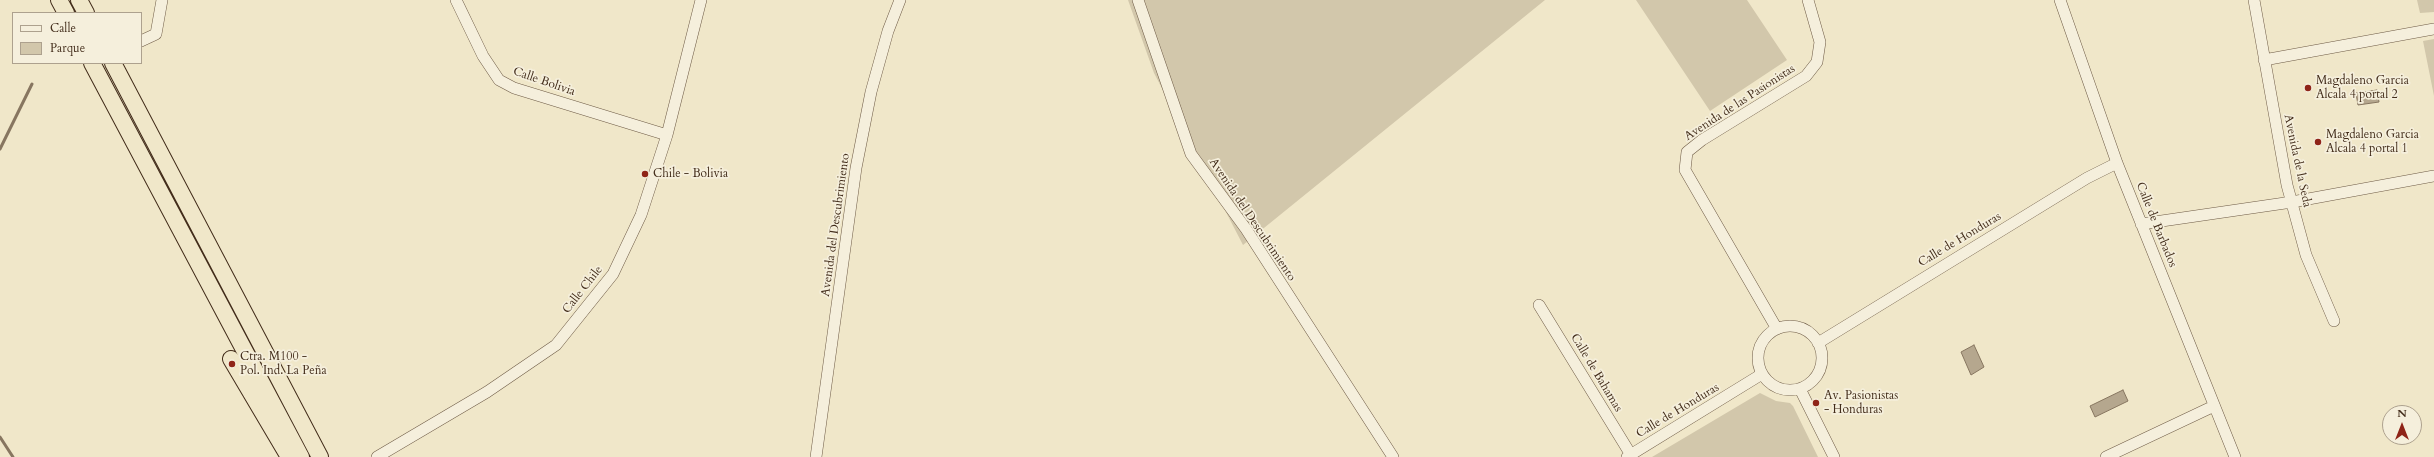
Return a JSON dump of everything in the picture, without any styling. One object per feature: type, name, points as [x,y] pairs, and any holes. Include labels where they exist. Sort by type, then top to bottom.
[{"type":"highway","points":[[59,0],[65,12]]},
{"type":"highway","points":[[79,0],[85,12]]},
{"type":"highway","points":[[93,64],[301,457]]},
{"type":"highway","points":[[114,64],[320,457]]},
{"type":"highway","points":[[231,359],[289,457]]},
{"type":"street","points":[[142,41],[156,34],[162,0]]},
{"type":"street","name":"Calle Bolivia","points":[[456,0],[483,56],[499,80],[514,88],[667,135]]},
{"type":"street","name":"Calle Chile","points":[[377,457],[487,392],[556,345],[613,274],[641,215],[667,135],[701,0]]},
{"type":"street","name":"Avenida del Descubrimiento","points":[[816,457],[856,168],[871,92],[888,31],[900,0]]},
{"type":"street","name":"Avenida del Descubrimiento","points":[[1138,0],[1192,154],[1246,229],[1393,457]]},
{"type":"street","name":"Avenida de las Pasionistas","points":[[1777,329],[1685,170],[1687,152],[1702,140],[1806,76],[1817,62],[1820,42],[1808,0]]},
{"type":"street","name":"Calle de Barbados","points":[[2060,0],[2117,163],[2235,457]]},
{"type":"street","name":"Avenida de la Seda","points":[[2254,0],[2264,60],[2292,202],[2306,256],[2334,321]]},
{"type":"street","points":[[2264,60],[2434,29]]},
{"type":"street","name":"Calle de Honduras","points":[[1818,343],[2087,178],[2117,163]]},
{"type":"street","points":[[2141,224],[2292,202],[2434,176]]},
{"type":"street","name":"Calle de Bahamas","points":[[1539,305],[1629,456]]},
{"type":"street","points":[[1786,327],[1800,328],[1812,336],[1818,343],[1822,361],[1819,370],[1815,378],[1800,389],[1789,390],[1778,388],[1769,383],[1762,374],[1758,359],[1762,343],[1768,335],[1777,329],[1786,327]]},
{"type":"street","name":"Calle de Honduras","points":[[1629,456],[1762,374]]},
{"type":"street","points":[[1800,389],[1834,457]]},
{"type":"street","points":[[2106,457],[2214,406]]},
{"type":"green space","points":[[1128,0],[1545,0],[1243,245],[1154,73]]},
{"type":"green space","points":[[1636,0],[1747,0],[1787,60],[1710,111]]},
{"type":"green space","points":[[2417,0],[2434,0],[2434,12],[2420,13]]},
{"type":"green space","points":[[2434,39],[2434,96],[2423,41]]},
{"type":"green space","points":[[1760,393],[1776,401],[1790,403],[1793,406],[1818,457],[1652,457]]},
{"type":"shaded area","points":[[2377,90],[2379,102],[2358,105],[2356,93]]},
{"type":"shaded area","points":[[1974,345],[1984,367],[1971,375],[1961,352]]},
{"type":"shaded area","points":[[2123,390],[2128,401],[2095,417],[2090,406]]},
{"type":"waterway","points":[[0,149],[32,84]]},
{"type":"waterway","points":[[0,437],[13,457]]},
{"type":"place","name":"Magdaleno Garcia Alcala 4 portal 2","points":[[2308,88]]},
{"type":"place","name":"Magdaleno Garcia Alcala 4 portal 1","points":[[2318,142]]},
{"type":"place","name":"Chile - Bolivia","points":[[645,174]]},
{"type":"place","name":"Ctra. M100 - Pol. Ind. La Peña","points":[[232,364]]},
{"type":"place","name":"Av. Pasionistas - Honduras","points":[[1816,403]]}]
